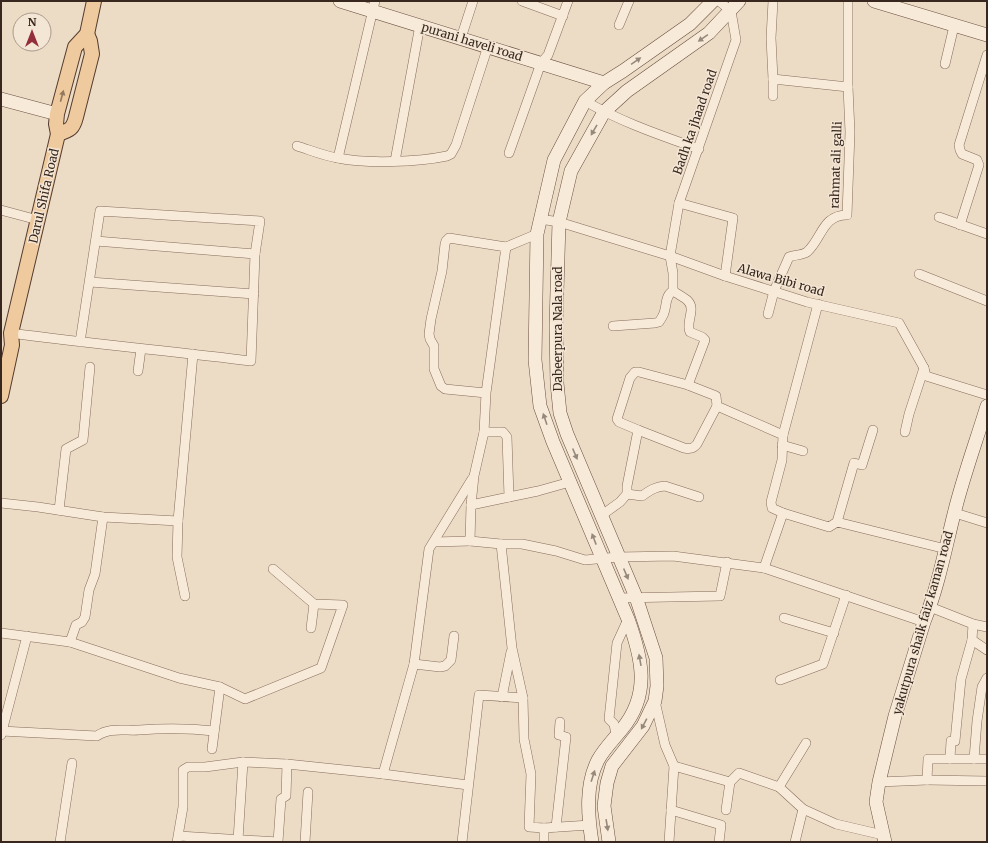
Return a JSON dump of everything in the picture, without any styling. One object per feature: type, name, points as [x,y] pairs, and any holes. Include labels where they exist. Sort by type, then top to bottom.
[{"type":"main road","points":[[58,134],[71,128],[76,116],[92,54],[88,34],[94,1]]},
{"type":"main road","name":"Darul Shifa Road","points":[[1,396],[12,345],[11,335],[58,134],[56,124],[57,114],[75,47],[88,34]]},
{"type":"main road","points":[[1,354],[4,344],[11,335]]},
{"type":"street","name":"purani haveli road","points":[[340,1],[373,6],[420,25],[604,83]]},
{"type":"street","points":[[461,38],[473,1]]},
{"type":"street","points":[[522,1],[563,16]]},
{"type":"street","points":[[509,153],[542,63],[548,55],[568,1]]},
{"type":"street","name":"Dabeerpura Nala road","points":[[592,842],[589,805],[590,782],[598,760],[631,717],[641,693],[642,669],[637,644],[620,598],[553,442],[540,406],[535,360],[537,234],[554,160],[585,101],[604,83],[690,24],[713,1]]},
{"type":"street","points":[[719,1],[730,11]]},
{"type":"street","name":"Dabeerpura Nala road","points":[[609,842],[604,806],[607,782],[612,766],[643,726],[655,701],[657,686],[656,658],[636,597],[566,434],[560,412],[557,383],[556,326],[559,222],[571,171],[604,112],[627,91],[709,33],[739,1]]},
{"type":"street","points":[[773,1],[771,38],[773,96]]},
{"type":"street","name":"rahmat ali galli","points":[[774,291],[789,257],[806,254],[815,243],[826,223],[838,215],[847,215],[850,132],[848,88],[848,1]]},
{"type":"street","points":[[874,1],[987,35]]},
{"type":"street","points":[[619,25],[627,2]]},
{"type":"street","points":[[338,158],[373,6]]},
{"type":"street","name":"Badh ka jhaad road","points":[[673,291],[673,273],[670,256],[680,203],[736,40],[730,11]]},
{"type":"street","points":[[395,161],[420,25]]},
{"type":"street","points":[[945,64],[954,26]]},
{"type":"street","points":[[296,146],[338,158],[367,161],[440,158],[451,154],[454,149],[488,46]]},
{"type":"street","points":[[960,225],[979,165],[977,160],[962,154],[959,145],[987,55]]},
{"type":"street","points":[[773,78],[848,88]]},
{"type":"street","points":[[1,99],[57,114]]},
{"type":"street","points":[[585,101],[604,112],[651,132],[699,149]]},
{"type":"street","points":[[680,203],[733,218],[725,276]]},
{"type":"street","points":[[1,210],[38,220]]},
{"type":"street","points":[[11,335],[251,361],[255,254],[260,221],[100,211],[80,342]]},
{"type":"street","points":[[939,217],[987,234]]},
{"type":"street","name":"Alawa Bibi road","points":[[540,219],[559,222],[670,256],[725,276],[818,304],[899,323],[924,368],[926,376],[987,395]]},
{"type":"street","points":[[486,393],[445,389],[441,386],[434,369],[434,346],[430,339],[429,325],[442,271],[446,241],[448,238],[506,247],[537,234]]},
{"type":"street","points":[[96,241],[255,254]]},
{"type":"street","points":[[470,541],[471,504],[474,476],[484,432],[486,393],[506,247]]},
{"type":"street","points":[[919,274],[987,301]]},
{"type":"street","points":[[90,282],[254,294]]},
{"type":"street","points":[[613,326],[655,324],[659,322],[664,313],[670,292],[673,291],[688,301],[691,307],[691,315],[688,326],[690,332],[702,336],[705,340],[688,385]]},
{"type":"street","points":[[768,314],[774,291]]},
{"type":"street","points":[[818,304],[783,435],[782,460],[771,505],[772,508],[783,513],[829,527],[837,522],[854,463],[862,465],[873,430]]},
{"type":"street","points":[[138,371],[141,349]]},
{"type":"street","points":[[185,596],[177,557],[178,521],[193,354]]},
{"type":"street","points":[[59,510],[66,449],[83,440],[90,367]]},
{"type":"street","points":[[905,432],[909,414],[924,368]]},
{"type":"street","points":[[635,372],[644,372],[688,385],[716,396],[717,406],[697,444],[691,449],[617,421],[632,375],[635,372]]},
{"type":"street","points":[[537,385],[557,383]]},
{"type":"street","points":[[717,406],[783,435]]},
{"type":"street","name":"yakutpura shaik faiz kaman road","points":[[884,839],[876,802],[879,782],[896,716],[924,622],[930,607],[954,513],[987,406]]},
{"type":"street","points":[[602,515],[620,502],[627,494],[627,486],[638,430]]},
{"type":"street","points":[[484,432],[503,432],[507,437],[509,497]]},
{"type":"street","points":[[782,445],[803,451]]},
{"type":"street","points":[[383,774],[414,664],[429,549],[474,476]]},
{"type":"street","points":[[471,504],[538,491],[570,482]]},
{"type":"street","points":[[627,494],[642,496],[654,488],[665,486],[699,497]]},
{"type":"street","points":[[1,503],[103,517],[178,521]]},
{"type":"street","points":[[764,568],[783,513]]},
{"type":"street","points":[[954,513],[987,523]]},
{"type":"street","points":[[70,642],[76,625],[82,622],[85,617],[89,590],[95,574],[103,517]]},
{"type":"street","points":[[837,522],[946,549]]},
{"type":"street","points":[[434,542],[470,541],[501,544],[522,544],[556,551],[585,560],[618,557],[673,556],[764,568],[924,622]]},
{"type":"street","points":[[501,544],[512,648],[523,698],[524,739],[531,774],[529,827],[544,828],[590,825]]},
{"type":"street","points":[[620,598],[720,596],[727,562]]},
{"type":"street","points":[[1,633],[70,642],[179,678],[220,687],[245,699],[321,668],[343,605],[314,604],[273,570]]},
{"type":"street","points":[[780,680],[823,664],[846,595]]},
{"type":"street","points":[[312,628],[314,604]]},
{"type":"street","points":[[930,607],[973,624],[987,627]]},
{"type":"street","points":[[784,618],[834,633]]},
{"type":"street","points":[[628,619],[617,643],[609,719],[619,733],[634,739]]},
{"type":"street","points":[[950,759],[951,741],[954,741],[961,679],[972,640],[973,624]]},
{"type":"street","points":[[27,636],[1,733],[97,736],[106,731],[140,730],[150,728],[184,728],[214,731]]},
{"type":"street","points":[[414,664],[445,666],[451,660],[454,636]]},
{"type":"street","points":[[972,640],[987,650]]},
{"type":"street","points":[[502,697],[512,648]]},
{"type":"street","points":[[974,759],[977,721],[982,687],[987,678]]},
{"type":"street","points":[[212,749],[220,687]]},
{"type":"street","points":[[462,842],[479,695],[523,698]]},
{"type":"street","points":[[655,701],[664,744],[674,766],[669,842]]},
{"type":"street","points":[[556,827],[566,737],[559,735],[560,722]]},
{"type":"street","points":[[779,787],[806,743]]},
{"type":"street","points":[[927,780],[928,759],[987,759]]},
{"type":"street","points":[[60,842],[72,762]]},
{"type":"street","points":[[287,764],[286,796],[280,799],[278,842],[178,839],[183,808],[185,768],[243,762],[287,764],[468,784]]},
{"type":"street","points":[[238,840],[243,762]]},
{"type":"street","points":[[674,766],[730,782]]},
{"type":"street","points":[[726,810],[730,782],[739,773],[779,787],[803,809],[836,824],[884,839]]},
{"type":"street","points":[[879,782],[927,780],[987,781]]},
{"type":"street","points":[[304,842],[308,792]]},
{"type":"street","points":[[589,805],[604,806]]},
{"type":"street","points":[[795,842],[803,809]]},
{"type":"street","points":[[671,810],[720,825],[719,842]]},
{"type":"street","points":[[544,828],[544,842]]}]
